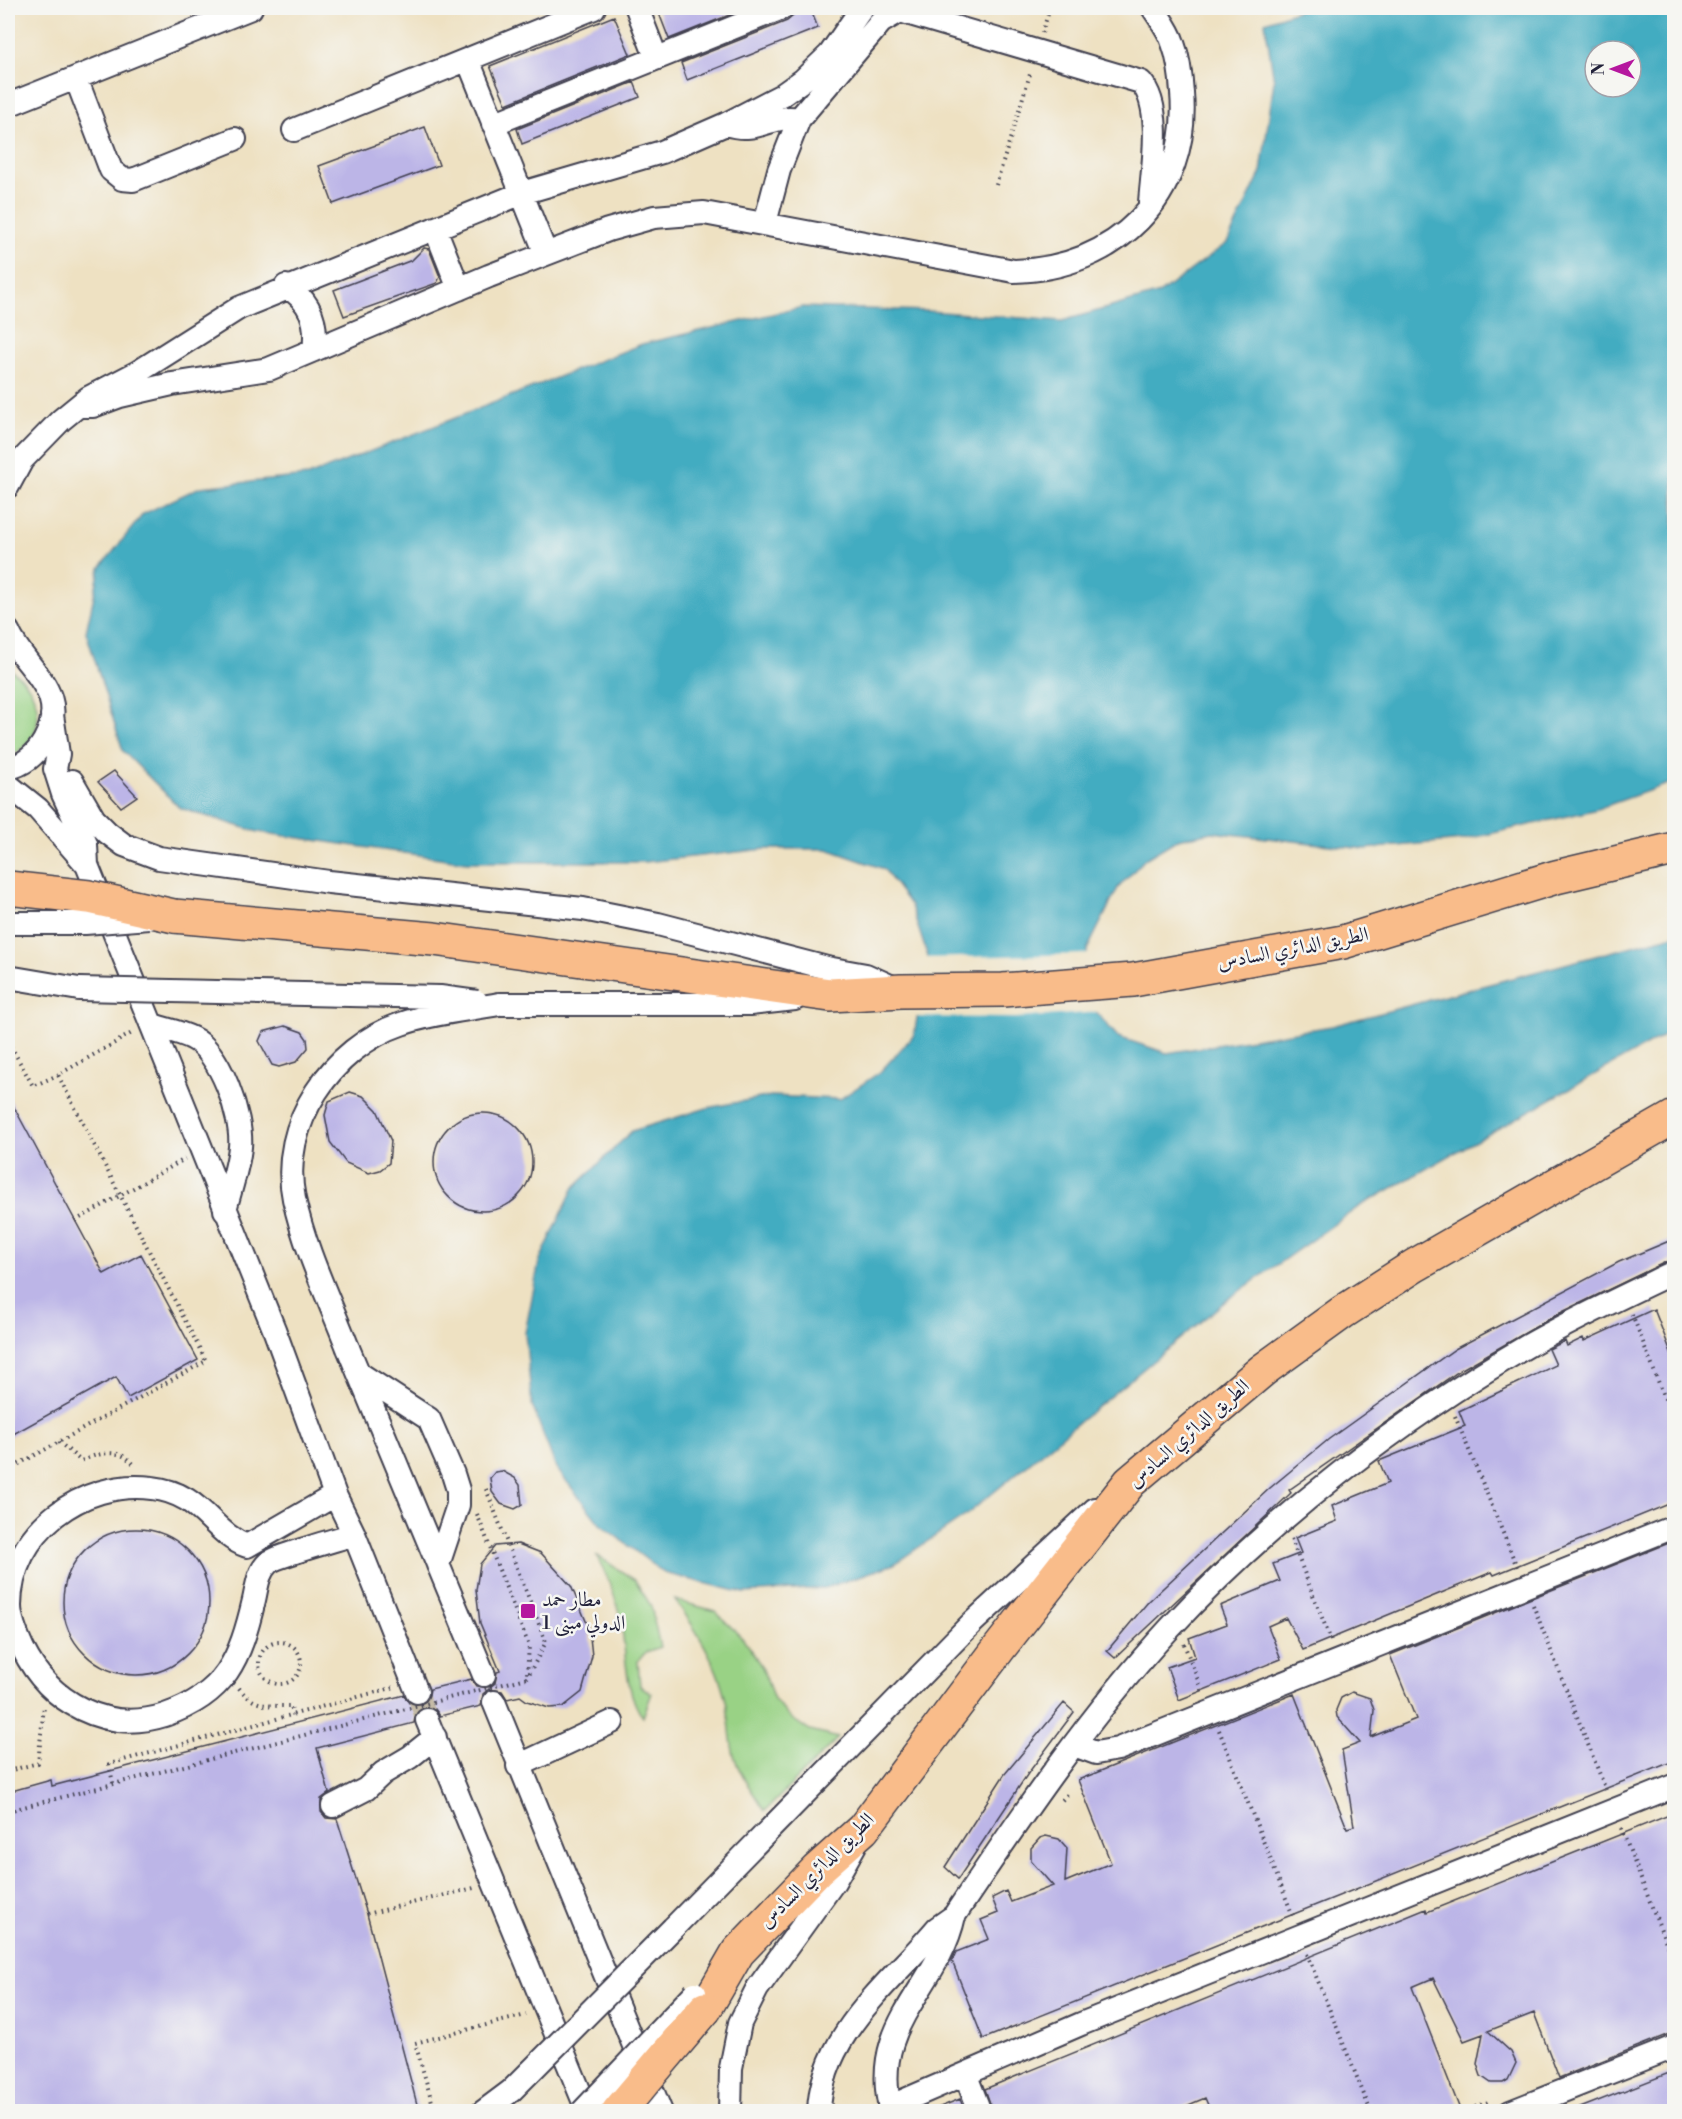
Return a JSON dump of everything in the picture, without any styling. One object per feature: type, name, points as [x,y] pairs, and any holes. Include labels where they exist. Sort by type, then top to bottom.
[{"type":"highway","points":[[1556,877],[1674,831]]},
{"type":"highway","name":"الطريق الدائري السادس","points":[[8,888],[89,897],[174,916],[434,939],[830,995],[1003,990],[1132,980],[1343,942],[1556,877],[1674,849]]},
{"type":"highway","name":"الطريق الدائري السادس","points":[[618,2112],[738,1952],[817,1870],[863,1830],[1027,1612],[1130,1482],[1263,1371],[1352,1307],[1414,1266],[1674,1117]]},
{"type":"lane","points":[[8,105],[251,8]]},
{"type":"lane","points":[[294,130],[594,8]]},
{"type":"lane","points":[[637,8],[656,57]]},
{"type":"lane","points":[[493,124],[782,8]]},
{"type":"lane","points":[[8,486],[22,460],[88,398],[138,372],[232,311],[286,286],[522,194],[662,152],[726,124],[782,95],[803,80],[830,54],[862,8]]},
{"type":"lane","points":[[81,406],[93,406],[120,396],[172,384],[262,371],[546,254],[608,230],[654,216],[704,213],[765,223],[987,268],[1044,271],[1095,253],[1131,230],[1150,207],[1171,170],[1181,139],[1183,106],[1174,44],[1167,18],[1153,8]]},
{"type":"lane","points":[[765,223],[779,170],[799,119],[881,22],[894,13],[909,12],[1036,52],[1133,79],[1148,90],[1154,119],[1150,207]]},
{"type":"lane","points":[[468,60],[546,254]]},
{"type":"lane","points":[[76,78],[111,170],[122,179],[138,178],[235,139]]},
{"type":"lane","points":[[726,124],[751,129],[784,117],[799,119]]},
{"type":"lane","points":[[435,228],[459,289]]},
{"type":"lane","points":[[286,286],[300,295],[313,317],[316,337],[314,350]]},
{"type":"lane","points":[[8,631],[43,679],[51,696],[58,754],[55,769],[63,794],[86,844],[87,865]]},
{"type":"lane","points":[[8,654],[30,664]]},
{"type":"lane","points":[[8,768],[27,760],[40,748],[49,732],[52,715]]},
{"type":"lane","points":[[58,754],[67,767],[76,791],[101,826],[124,845],[159,858],[329,882],[506,899],[595,911],[658,924],[827,968],[866,975],[911,991]]},
{"type":"lane","points":[[8,785],[38,809],[87,865],[274,1329],[335,1495],[354,1534],[415,1687]]},
{"type":"lane","points":[[8,923],[85,923],[174,916]]},
{"type":"lane","points":[[8,977],[79,989]]},
{"type":"lane","points":[[8,993],[79,989],[440,997],[499,1004],[750,1004],[830,995]]},
{"type":"lane","points":[[484,1675],[348,1348],[303,1232],[293,1196],[293,1157],[306,1110],[322,1082],[338,1063],[360,1044],[381,1032],[420,1018],[499,1004]]},
{"type":"lane","points":[[152,1025],[192,1038],[202,1045],[211,1053],[224,1081],[238,1120],[240,1135],[240,1149],[225,1210]]},
{"type":"lane","points":[[819,2112],[823,2077],[838,2042],[937,1928],[954,1916],[1004,1841],[1074,1745],[1178,1620],[1280,1523],[1363,1455],[1445,1397],[1532,1344],[1630,1310],[1674,1272]]},
{"type":"lane","points":[[360,1374],[429,1419],[453,1474],[458,1490],[458,1505],[438,1565]]},
{"type":"lane","points":[[483,2112],[511,2091],[531,2071],[971,1624],[1084,1517],[1130,1482]]},
{"type":"lane","points":[[335,1495],[247,1546],[230,1535],[193,1501],[170,1492],[153,1488],[116,1487],[86,1495],[57,1512],[29,1543],[11,1580],[11,1618],[33,1669],[67,1702],[94,1716],[114,1719],[147,1718],[186,1705],[225,1679],[247,1630],[260,1574],[269,1562],[354,1534]]},
{"type":"lane","points":[[1074,1745],[1091,1753],[1106,1753],[1674,1527]]},
{"type":"lane","points":[[494,1702],[518,1766],[661,2112]]},
{"type":"lane","points":[[518,1766],[612,1722]]},
{"type":"lane","points":[[331,1799],[360,1777],[382,1773],[410,1757],[431,1728],[496,1882],[588,2112]]},
{"type":"lane","points":[[954,1916],[949,1941],[906,2007],[893,2036],[887,2069],[890,2109],[1081,2024],[1674,1786]]},
{"type":"lane","points":[[730,2112],[731,2068],[740,2023],[757,1989],[834,1882],[863,1830]]},
{"type":"lane","points":[[582,2112],[700,2001]]},
{"type":"lane","points":[[1510,2112],[1674,2047]]},
{"type":"lane","points":[[966,2076],[980,2112]]},
{"type":"lane","points":[[500,2112],[511,2091]]},
{"type":"path","points":[[996,185],[1050,8]]},
{"type":"path","points":[[8,1041],[33,1086],[58,1075],[126,1035],[152,1025]]},
{"type":"path","points":[[8,1470],[206,1361],[58,1075]]},
{"type":"path","points":[[75,1221],[201,1150]]},
{"type":"path","points":[[1630,1310],[1674,1422]]},
{"type":"path","points":[[1446,1418],[1458,1408]]},
{"type":"path","points":[[1453,1412],[1674,1963]]},
{"type":"path","points":[[59,1442],[81,1461],[103,1452],[121,1454],[131,1460],[142,1475]]},
{"type":"path","points":[[8,1811],[527,1678],[546,1642],[486,1489]]},
{"type":"path","points":[[473,1504],[529,1646],[527,1678]]},
{"type":"path","points":[[1282,1544],[1298,1530]]},
{"type":"path","points":[[1290,1536],[1339,1661]]},
{"type":"path","points":[[1176,1648],[1182,1640],[1371,2112]]},
{"type":"path","points":[[276,1642],[292,1646],[301,1660],[297,1676],[283,1685],[267,1681],[259,1667],[262,1651],[276,1642]]},
{"type":"path","points":[[234,1680],[254,1704],[291,1706],[293,1715]]},
{"type":"path","points":[[113,1783],[109,1764],[293,1715],[415,1687]]},
{"type":"path","points":[[8,1772],[38,1763],[44,1702]]},
{"type":"path","points":[[367,1914],[496,1882]]},
{"type":"path","points":[[435,2112],[415,2043],[520,2014],[526,2015],[531,2022]]},
{"type":"green space","points":[[8,669],[20,677],[29,688],[38,714],[31,739],[22,749],[8,756]]},
{"type":"green space","points":[[596,1555],[635,1580],[651,1606],[660,1647],[646,1652],[638,1661],[640,1686],[652,1693],[643,1717],[632,1696],[629,1683],[618,1608]]},
{"type":"green space","points":[[675,1600],[715,1611],[743,1639],[762,1667],[774,1699],[788,1716],[810,1731],[838,1738],[765,1811],[746,1782],[735,1759],[727,1703],[711,1658]]},
{"type":"water","points":[[1305,8],[1674,8],[1674,782],[1594,810],[1463,840],[1365,849],[1212,832],[1178,839],[1145,859],[1118,888],[1087,950],[1087,1002],[1118,1037],[1167,1053],[1332,1026],[1674,935],[1674,1030],[1360,1206],[1227,1300],[965,1516],[894,1564],[825,1588],[744,1593],[664,1573],[600,1524],[556,1468],[532,1405],[525,1333],[539,1262],[573,1189],[632,1131],[707,1108],[771,1096],[840,1099],[880,1072],[914,1035],[928,957],[911,906],[884,869],[827,849],[766,849],[645,862],[467,862],[258,832],[180,808],[123,751],[86,632],[100,568],[143,514],[200,487],[308,476],[642,344],[803,307],[928,311],[1062,321],[1160,293],[1227,243],[1261,172],[1274,81],[1265,22]]},
{"type":"pier","points":[[1090,954],[1090,1001],[1100,1012],[1016,1018],[914,1017],[924,958]]},
{"type":"building","points":[[657,8],[747,8],[669,39]]},
{"type":"building","points":[[795,8],[810,8],[818,28],[687,80],[681,63],[787,21],[793,16]]},
{"type":"building","points":[[614,16],[630,54],[506,104],[490,66]]},
{"type":"building","points":[[634,82],[640,97],[522,144],[517,129]]},
{"type":"building","points":[[425,127],[439,165],[333,204],[319,166]]},
{"type":"building","points":[[424,248],[429,249],[440,277],[437,283],[344,316],[334,290],[412,260]]},
{"type":"building","points":[[114,771],[137,796],[121,807],[98,782]]},
{"type":"building","points":[[285,1026],[302,1032],[307,1039],[308,1048],[296,1062],[279,1067],[272,1065],[259,1041],[263,1032]]},
{"type":"building","points":[[350,1092],[363,1096],[377,1110],[391,1141],[389,1163],[380,1170],[369,1173],[346,1163],[330,1142],[325,1115],[329,1101]]},
{"type":"building","points":[[8,1096],[104,1274],[141,1254],[198,1360],[128,1398],[116,1377],[8,1437]]},
{"type":"building","points":[[483,1113],[502,1117],[517,1128],[528,1143],[532,1162],[528,1181],[517,1196],[502,1207],[483,1211],[464,1207],[449,1196],[438,1181],[434,1162],[438,1143],[449,1128],[464,1117]]},
{"type":"building","points":[[1674,1239],[1674,1258],[1558,1314],[1462,1369],[1289,1490],[1291,1493],[1115,1658],[1107,1651],[1148,1602],[1270,1488],[1329,1439],[1455,1349],[1619,1262]]},
{"type":"building","points":[[1654,1309],[1674,1360],[1674,1502],[1494,1575],[1492,1572],[1303,1650],[1286,1618],[1268,1626],[1281,1659],[1179,1700],[1167,1667],[1195,1657],[1189,1638],[1227,1624],[1220,1606],[1280,1581],[1273,1564],[1301,1553],[1295,1538],[1337,1521],[1332,1506],[1388,1483],[1379,1461],[1465,1426],[1459,1411],[1556,1365],[1549,1349],[1565,1341],[1567,1346],[1583,1338],[1584,1341]]},
{"type":"building","points":[[502,1471],[515,1478],[520,1485],[522,1505],[515,1509],[501,1504],[492,1492],[490,1478],[495,1472]]},
{"type":"building","points":[[136,1529],[164,1534],[188,1550],[204,1574],[209,1602],[204,1630],[188,1654],[164,1670],[136,1675],[108,1670],[84,1654],[68,1630],[63,1602],[68,1574],[84,1550],[108,1534]]},
{"type":"building","points":[[1674,1541],[1674,1761],[983,2039],[952,1961],[956,1952],[989,1939],[981,1920],[998,1913],[992,1898],[1006,1891],[1011,1902],[1053,1886],[1031,1861],[1031,1848],[1040,1838],[1046,1836],[1059,1839],[1067,1848],[1065,1882],[1111,1863],[1078,1780],[1294,1694],[1347,1828],[1354,1826],[1342,1750],[1360,1743],[1337,1717],[1336,1710],[1341,1698],[1352,1692],[1370,1698],[1374,1710],[1371,1737],[1416,1719],[1390,1655]]},
{"type":"building","points":[[518,1544],[541,1553],[571,1586],[589,1628],[592,1656],[582,1692],[563,1707],[549,1708],[527,1701],[520,1696],[507,1699],[502,1691],[489,1689],[483,1694],[481,1706],[440,1716],[435,1709],[422,1707],[416,1712],[414,1723],[317,1748],[329,1793],[321,1799],[321,1812],[326,1818],[337,1819],[367,1914],[419,2112],[8,2112],[8,1792],[51,1780],[52,1786],[404,1695],[409,1703],[421,1705],[428,1700],[430,1689],[471,1679],[476,1686],[490,1687],[495,1683],[497,1672],[500,1671],[480,1623],[476,1590],[480,1564],[495,1546]]},
{"type":"building","points":[[1064,1703],[1074,1712],[1029,1772],[958,1879],[945,1867],[1004,1775]]},
{"type":"building","points":[[1674,1813],[1674,2032],[1559,2078],[1534,2013],[1488,2031],[1511,2052],[1516,2063],[1508,2080],[1503,2083],[1491,2083],[1481,2076],[1477,2064],[1483,2034],[1464,2041],[1433,1978],[1412,1987],[1461,2112],[1211,2112],[1205,2098],[1172,2112],[993,2112],[985,2089],[1426,1909],[1427,1912]]},
{"type":"building","points":[[1674,2071],[1674,2112],[1575,2112],[1575,2110]]},
{"type":"building","points":[[960,2099],[965,2112],[930,2112],[930,2111]]},
{"type":"tunnel","points":[[417,1692],[427,1720]]},
{"type":"place","name":"مطار حمد الدولي مبنى 1","points":[[528,1611]]}]
